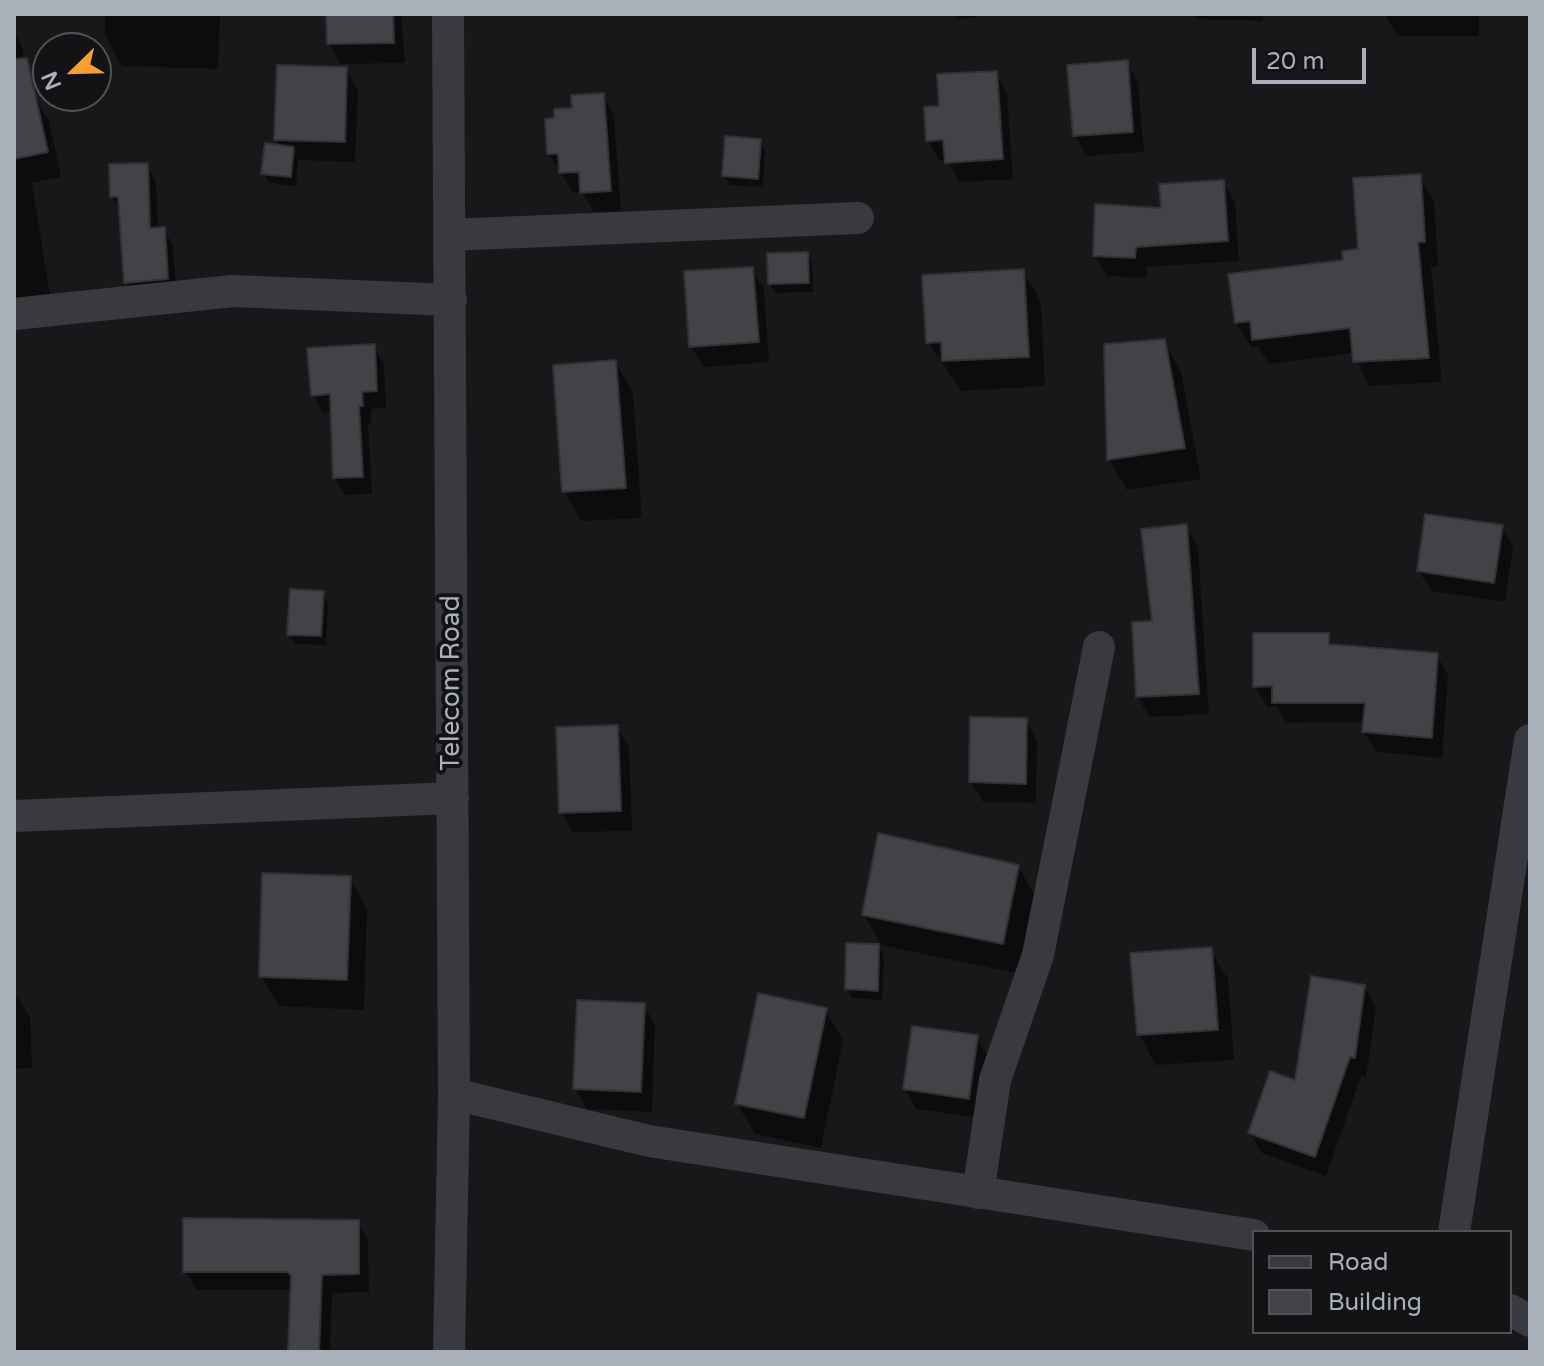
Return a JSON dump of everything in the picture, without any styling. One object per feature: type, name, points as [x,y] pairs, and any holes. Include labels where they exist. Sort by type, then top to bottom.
[{"type":"street","name":"Telecom Road","points":[[448,14],[454,1094],[449,1352]]},
{"type":"street","points":[[449,235],[858,218]]},
{"type":"street","points":[[14,314],[233,291],[451,300]]},
{"type":"street","points":[[978,1193],[995,1080],[1038,955],[1099,647]]},
{"type":"street","points":[[1454,1230],[1530,740]]},
{"type":"street","points":[[14,816],[453,798]]},
{"type":"street","points":[[454,1094],[649,1141],[1252,1235]]},
{"type":"street","points":[[1512,1311],[1530,1321]]},
{"type":"building","points":[[326,14],[393,14],[394,43],[327,44]]},
{"type":"building","points":[[27,58],[32,80],[32,112],[39,112],[48,152],[14,159],[14,59]]},
{"type":"building","points":[[1128,60],[1133,132],[1073,136],[1067,65]]},
{"type":"building","points":[[277,65],[347,67],[345,142],[274,140]]},
{"type":"building","points":[[997,71],[1003,159],[945,163],[943,140],[926,141],[924,107],[939,106],[937,74]]},
{"type":"building","points":[[604,93],[611,191],[580,193],[579,172],[559,173],[558,154],[547,154],[545,119],[554,118],[554,109],[572,108],[571,95]]},
{"type":"building","points":[[725,136],[761,139],[758,179],[722,176]]},
{"type":"building","points":[[265,143],[294,147],[291,177],[261,174]]},
{"type":"building","points":[[148,163],[150,228],[165,227],[168,279],[124,283],[118,197],[110,197],[109,164]]},
{"type":"building","points":[[1421,174],[1425,242],[1418,242],[1429,358],[1353,362],[1350,328],[1252,340],[1250,321],[1235,323],[1228,274],[1343,260],[1342,251],[1358,249],[1353,178]]},
{"type":"building","points":[[1224,180],[1228,241],[1136,247],[1135,258],[1093,256],[1095,204],[1161,208],[1159,184]]},
{"type":"building","points":[[808,252],[809,283],[768,284],[767,253]]},
{"type":"building","points":[[753,267],[759,342],[689,347],[684,271]]},
{"type":"building","points":[[1024,269],[1029,357],[942,361],[941,342],[926,343],[922,275]]},
{"type":"building","points":[[1165,339],[1185,448],[1107,460],[1104,344]]},
{"type":"building","points":[[375,344],[377,391],[362,392],[363,406],[359,406],[363,477],[333,478],[330,394],[311,396],[307,348]]},
{"type":"building","points":[[616,360],[626,488],[562,492],[553,365]]},
{"type":"building","points":[[1425,514],[1503,525],[1494,583],[1417,571]]},
{"type":"building","points":[[1187,524],[1199,694],[1136,697],[1132,622],[1152,621],[1141,529]]},
{"type":"building","points":[[290,589],[324,591],[321,636],[287,635]]},
{"type":"building","points":[[1253,633],[1329,633],[1329,644],[1438,653],[1432,738],[1362,732],[1365,703],[1272,703],[1272,686],[1253,687]]},
{"type":"building","points":[[970,717],[1027,718],[1026,784],[969,782]]},
{"type":"building","points":[[618,725],[621,811],[559,813],[556,727]]},
{"type":"building","points":[[878,833],[1019,865],[1003,944],[862,915]]},
{"type":"building","points":[[262,873],[351,876],[347,980],[259,977]]},
{"type":"building","points":[[846,943],[879,944],[878,991],[845,989]]},
{"type":"building","points":[[1212,947],[1218,1030],[1137,1035],[1130,953]]},
{"type":"building","points":[[1311,976],[1365,985],[1355,1058],[1350,1057],[1315,1157],[1248,1133],[1270,1071],[1295,1080]]},
{"type":"building","points":[[758,993],[827,1008],[804,1118],[735,1104]]},
{"type":"building","points":[[577,1000],[645,1003],[641,1092],[573,1089]]},
{"type":"building","points":[[912,1026],[978,1035],[969,1099],[903,1089]]},
{"type":"building","points":[[183,1218],[359,1220],[359,1274],[322,1275],[319,1352],[288,1352],[291,1275],[287,1272],[183,1272]]}]
